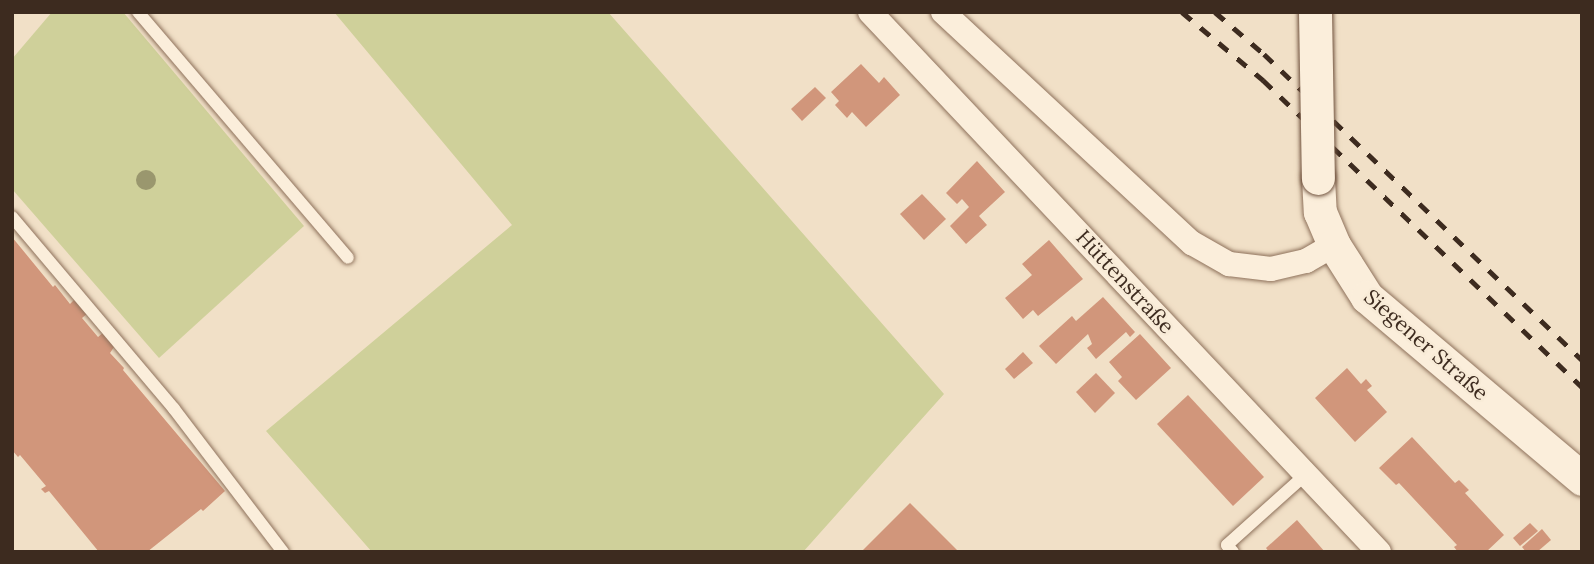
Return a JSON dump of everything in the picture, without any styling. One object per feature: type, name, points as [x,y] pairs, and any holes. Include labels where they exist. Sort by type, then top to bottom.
[{"type":"main road","name":"Siegener Straße","points":[[1315,12],[1320,212],[1334,245],[1367,297],[1582,479]]},
{"type":"street","name":"Hüttenstraße","points":[[870,12],[1380,552]]},
{"type":"street","points":[[943,12],[1192,243],[1229,264],[1271,269],[1306,261],[1334,245]]},
{"type":"lane","points":[[138,12],[348,258]]},
{"type":"lane","points":[[12,217],[174,409],[283,552]]},
{"type":"lane","points":[[1233,552],[1227,545],[1306,474]]},
{"type":"green space","points":[[52,12],[123,12],[304,226],[159,358],[12,189],[12,59]]},
{"type":"green space","points":[[334,12],[608,12],[944,394],[803,552],[372,552],[266,431],[512,225]]},
{"type":"building","points":[[861,64],[879,83],[884,77],[900,95],[866,127],[852,112],[847,118],[835,105],[839,101],[831,92]]},
{"type":"building","points":[[815,87],[826,98],[802,121],[791,109]]},
{"type":"building","points":[[977,161],[1005,192],[979,216],[987,225],[966,244],[950,226],[969,207],[962,199],[957,204],[946,193]]},
{"type":"building","points":[[922,194],[946,219],[924,240],[900,214]]},
{"type":"building","points":[[12,237],[70,304],[74,300],[88,313],[82,318],[98,337],[104,332],[116,344],[110,353],[225,491],[203,511],[201,509],[147,552],[99,552],[49,491],[45,493],[41,489],[46,486],[20,455],[18,457],[12,450]]},
{"type":"building","points":[[1049,240],[1083,279],[1038,316],[1033,310],[1023,319],[1005,298],[1032,275],[1022,264]]},
{"type":"building","points":[[1103,297],[1135,332],[1130,337],[1126,332],[1096,359],[1087,348],[1092,344],[1088,334],[1056,364],[1039,346],[1072,316],[1076,321]]},
{"type":"building","points":[[1140,334],[1171,368],[1136,400],[1118,381],[1122,377],[1109,362]]},
{"type":"building","points":[[1023,352],[1033,363],[1014,379],[1005,369]]},
{"type":"building","points":[[1347,368],[1361,384],[1366,379],[1372,386],[1367,390],[1387,412],[1355,442],[1315,398]]},
{"type":"building","points":[[1096,373],[1115,393],[1095,413],[1076,392]]},
{"type":"building","points":[[1188,395],[1264,477],[1233,506],[1157,424]]},
{"type":"building","points":[[1412,437],[1455,483],[1459,480],[1469,490],[1465,493],[1504,535],[1486,552],[1458,552],[1454,547],[1457,545],[1399,483],[1396,485],[1379,468]]},
{"type":"building","points":[[910,503],[959,552],[861,552]]},
{"type":"building","points":[[1297,520],[1325,552],[1269,552],[1266,548]]},
{"type":"building","points":[[1530,523],[1538,531],[1520,546],[1513,538]]},
{"type":"building","points":[[1542,529],[1551,540],[1537,552],[1526,552],[1522,547]]},
{"type":"railway","points":[[1182,12],[1263,80],[1582,387]]},
{"type":"railway","points":[[1215,12],[1264,54],[1582,360]]}]
